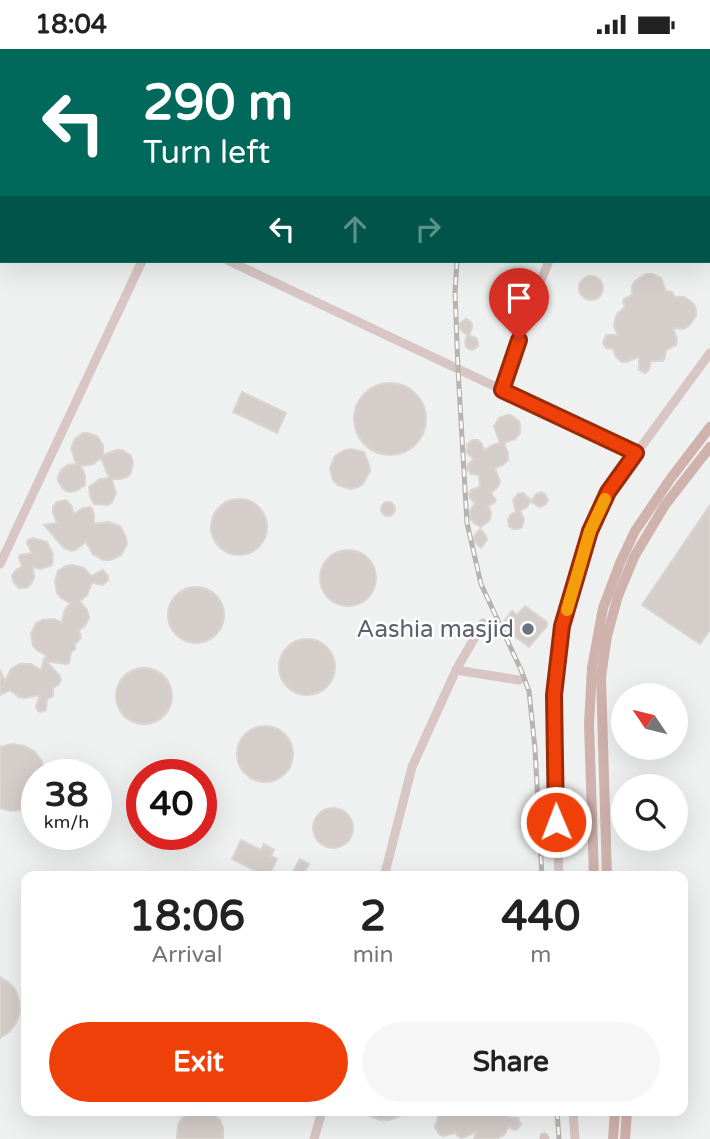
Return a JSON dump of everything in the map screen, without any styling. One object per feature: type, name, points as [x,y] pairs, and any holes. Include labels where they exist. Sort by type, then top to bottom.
[{"type":"main road","points":[[594,871],[589,724],[592,668],[603,608],[635,531],[710,427]]},
{"type":"main road","points":[[607,871],[601,677],[607,636],[618,596],[634,557],[665,505],[710,447]]},
{"type":"main road","points":[[614,1139],[615,1116]]},
{"type":"main road","points":[[625,1139],[627,1116]]},
{"type":"street","points":[[0,564],[141,263]]},
{"type":"street","points":[[502,390],[548,263]]},
{"type":"street","points":[[246,264],[636,453]]},
{"type":"street","points":[[559,871],[554,695],[562,626],[590,531],[608,492],[710,353]]},
{"type":"street","points":[[386,871],[412,767],[456,670],[483,623]]},
{"type":"street","points":[[456,670],[519,680]]},
{"type":"street","points":[[314,1139],[321,1116]]},
{"type":"street","points":[[573,1116],[575,1139]]},
{"type":"building","points":[[646,274],[661,278],[666,291],[672,292],[675,297],[684,297],[694,304],[696,316],[689,326],[683,329],[673,328],[676,345],[666,350],[663,361],[651,361],[649,370],[645,373],[639,370],[639,357],[622,362],[613,349],[606,348],[603,343],[606,335],[618,335],[614,326],[617,314],[625,307],[624,299],[632,295],[635,281]]},
{"type":"building","points":[[591,276],[602,283],[603,288],[596,299],[591,300],[580,293],[579,288],[586,277]]},
{"type":"building","points":[[466,319],[472,324],[469,335],[478,342],[478,346],[473,350],[466,347],[467,335],[459,327]]},
{"type":"building","points":[[390,383],[410,389],[420,399],[426,419],[420,439],[410,449],[390,455],[370,449],[360,439],[354,419],[360,399],[370,389]]},
{"type":"building","points":[[242,392],[286,413],[277,433],[233,412]]},
{"type":"building","points":[[507,415],[519,421],[520,433],[515,439],[504,443],[508,460],[495,468],[500,481],[491,493],[496,500],[488,506],[491,512],[490,520],[481,527],[470,518],[470,511],[475,503],[469,494],[471,490],[480,487],[479,475],[471,474],[467,469],[474,459],[467,453],[467,445],[472,440],[478,440],[484,450],[500,443],[494,426],[499,418]]},
{"type":"building","points":[[83,433],[97,436],[103,445],[103,455],[122,450],[131,456],[131,473],[121,479],[112,479],[116,494],[108,505],[94,504],[90,496],[89,487],[100,479],[109,478],[101,458],[93,464],[81,466],[85,485],[76,491],[63,489],[58,481],[61,470],[76,464],[71,448],[75,439]]},
{"type":"building","points":[[351,449],[364,452],[370,471],[363,484],[351,489],[338,485],[333,480],[330,468],[335,456]]},
{"type":"building","points":[[541,492],[548,500],[540,507],[531,502],[536,494]]},
{"type":"building","points":[[523,493],[531,500],[527,507],[520,511],[524,519],[522,527],[513,529],[508,520],[510,515],[516,512],[513,500]]},
{"type":"building","points":[[233,499],[245,499],[255,503],[263,511],[267,527],[263,543],[255,551],[245,555],[233,555],[223,551],[215,543],[211,533],[211,521],[215,511],[223,503]]},
{"type":"building","points":[[66,500],[74,514],[83,508],[91,507],[94,524],[108,522],[120,526],[127,544],[121,555],[103,560],[93,554],[86,542],[75,550],[64,548],[44,525],[57,523],[53,507],[57,502]]},
{"type":"building","points":[[385,502],[391,502],[395,509],[391,516],[385,516],[381,512],[381,506]]},
{"type":"building","points":[[710,505],[710,630],[700,644],[642,605]]},
{"type":"building","points":[[480,529],[487,540],[481,548],[474,541],[474,536]]},
{"type":"building","points":[[33,538],[47,542],[53,554],[52,565],[41,569],[33,567],[34,578],[31,584],[26,588],[19,588],[12,576],[22,566],[20,555],[32,553],[27,543]]},
{"type":"building","points":[[342,550],[354,550],[364,554],[372,562],[376,578],[372,594],[364,602],[354,606],[342,606],[332,602],[324,594],[320,584],[320,572],[324,562],[332,554]]},
{"type":"building","points":[[72,565],[84,568],[91,576],[103,570],[108,580],[103,585],[92,583],[87,595],[80,601],[89,618],[79,630],[81,638],[71,652],[69,663],[46,661],[61,680],[53,688],[53,696],[47,699],[46,710],[41,712],[36,707],[40,695],[19,697],[10,690],[0,695],[0,670],[5,681],[11,669],[20,664],[31,664],[41,670],[47,656],[33,646],[31,634],[36,623],[42,620],[54,619],[62,623],[64,612],[70,603],[57,593],[55,581],[58,571]]},
{"type":"building","points":[[190,587],[202,587],[212,591],[220,599],[224,615],[220,631],[212,639],[202,643],[190,643],[180,639],[172,631],[168,621],[168,609],[172,599],[180,591]]},
{"type":"building","name":"Aashia masjid","points":[[525,606],[547,622],[547,626],[529,647],[513,635],[515,632],[504,621],[512,611],[517,615]]},
{"type":"building","points":[[301,639],[313,639],[323,643],[331,651],[335,667],[331,683],[323,691],[313,695],[301,695],[291,691],[283,683],[279,673],[279,661],[283,651],[291,643]]},
{"type":"building","points":[[138,668],[150,668],[160,672],[168,680],[172,696],[168,712],[160,720],[150,724],[138,724],[128,720],[120,712],[116,702],[116,690],[120,680],[128,672]]},
{"type":"building","points":[[259,726],[271,726],[281,730],[289,738],[293,754],[289,770],[281,778],[271,782],[259,782],[249,778],[241,770],[237,760],[237,748],[241,738],[249,730]]},
{"type":"building","points":[[12,744],[24,746],[34,751],[40,759],[21,759],[21,810],[0,808],[0,747]]},
{"type":"building","points":[[333,808],[341,809],[347,814],[352,820],[352,836],[347,842],[341,847],[333,848],[325,847],[319,842],[314,836],[313,828],[314,820],[319,814],[325,809]]},
{"type":"building","points":[[241,840],[261,850],[264,844],[274,850],[271,856],[277,859],[271,871],[256,871],[232,859]]},
{"type":"building","points":[[300,859],[309,864],[305,871],[293,871]]},
{"type":"building","points":[[0,977],[15,989],[20,1012],[16,1023],[0,1038]]},
{"type":"building","points":[[216,1116],[223,1128],[223,1139],[177,1139],[178,1125],[182,1118]]},
{"type":"building","points":[[371,1116],[400,1116],[389,1120]]},
{"type":"building","points":[[438,1116],[508,1116],[518,1118],[521,1125],[516,1130],[508,1127],[505,1134],[497,1139],[474,1139],[476,1132],[462,1138],[455,1133],[443,1136],[435,1127]]},
{"type":"railway","points":[[457,263],[455,292],[467,523],[481,584],[529,691],[542,871]]},
{"type":"railway","points":[[557,1116],[559,1139]]},
{"type":"slow traffic","points":[[567,610],[590,531],[605,499]]},
{"type":"place","name":"Aashia masjid","points":[[528,629]]},
{"type":"route","points":[[519,340],[502,390],[636,453],[608,492],[590,531],[562,626],[554,695],[556,822]]}]
